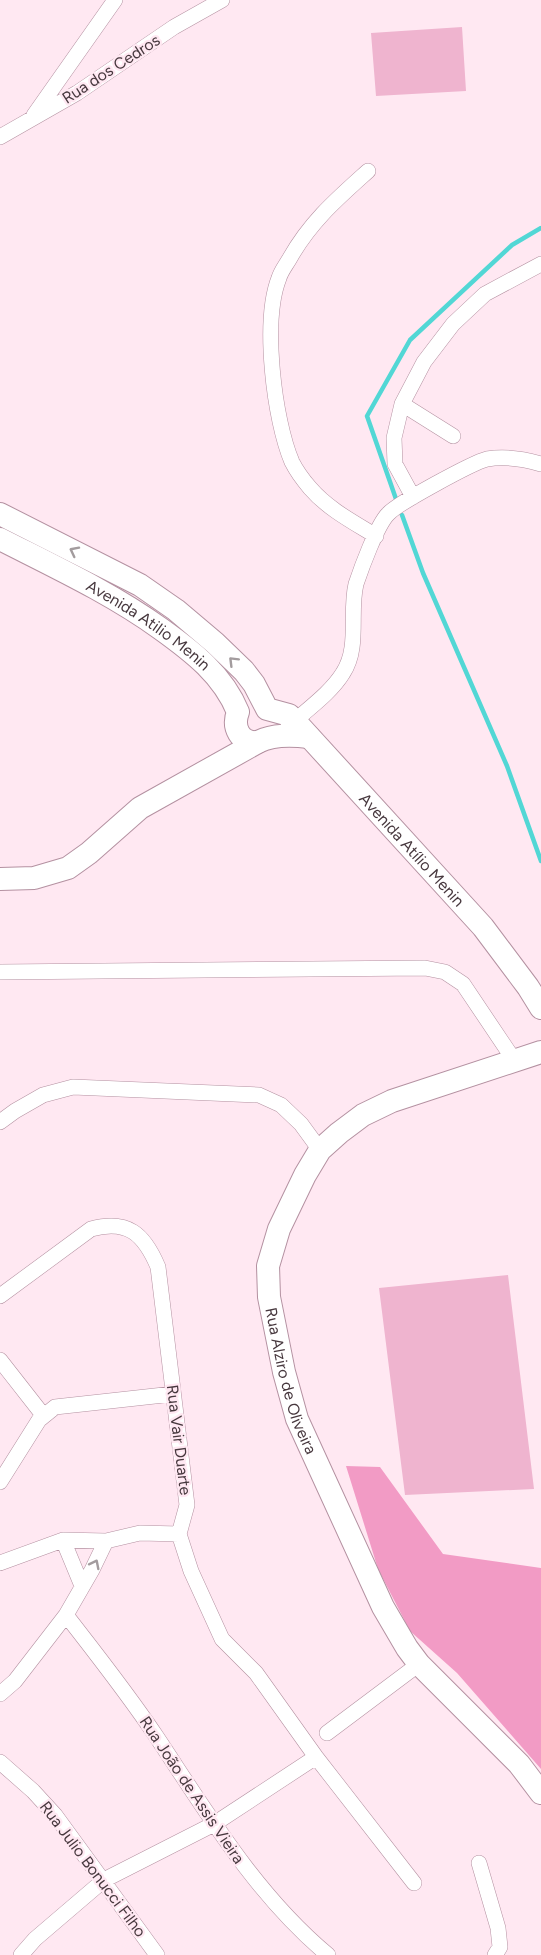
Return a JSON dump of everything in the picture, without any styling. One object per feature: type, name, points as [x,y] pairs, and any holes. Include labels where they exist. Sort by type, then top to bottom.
[{"type":"street","points":[[30,120],[115,0]]},
{"type":"street","name":"Rua dos Cedros","points":[[0,137],[77,93],[174,27],[222,0]]},
{"type":"street","points":[[368,171],[323,212],[300,240],[279,278],[270,315],[273,376],[281,424],[292,462],[309,488],[332,509],[376,536]]},
{"type":"street","points":[[413,497],[395,464],[394,438],[402,404],[424,362],[453,324],[485,294],[541,264]]},
{"type":"street","points":[[402,404],[453,436]]},
{"type":"street","points":[[0,879],[34,878],[68,868],[89,853],[140,808],[267,738],[293,735],[302,729],[344,672],[353,650],[352,621],[356,586],[376,536],[389,512],[486,459],[510,458],[541,463]]},
{"type":"street","name":"Avenida Atilio Menin","points":[[0,514],[140,585],[176,610],[244,671],[254,684],[267,709]]},
{"type":"street","name":"Avenida Atilio Menin","points":[[0,539],[117,600],[173,638],[198,657],[228,692],[237,716],[235,727],[240,735],[247,741],[267,738]]},
{"type":"street","points":[[207,771],[229,736],[237,716],[248,706],[258,705],[267,709],[272,717],[272,726],[267,738]]},
{"type":"street","name":"Avenida Atílio Menin","points":[[267,709],[289,715],[302,729],[483,927],[541,1008]]},
{"type":"street","points":[[0,972],[425,968],[445,972],[463,984],[514,1060]]},
{"type":"street","name":"Rua Alziro de Oliveira","points":[[541,1052],[392,1101],[363,1115],[339,1133],[320,1150],[304,1175],[279,1229],[268,1266],[269,1297],[284,1372],[297,1419],[383,1607],[406,1648],[419,1664],[519,1764],[541,1793]]},
{"type":"street","points":[[0,1122],[43,1095],[73,1087],[259,1095],[281,1105],[301,1124],[320,1150]]},
{"type":"street","name":"Rua Vair Duarte","points":[[0,1296],[92,1229],[108,1224],[125,1227],[140,1236],[151,1251],[158,1267],[187,1505],[180,1534]]},
{"type":"street","points":[[0,1360],[43,1415]]},
{"type":"street","points":[[0,1482],[43,1415],[55,1407],[173,1394]]},
{"type":"street","points":[[0,1563],[63,1540],[106,1541],[140,1533],[180,1534],[191,1571],[222,1640],[255,1673],[316,1757],[414,1883]]},
{"type":"street","points":[[63,1540],[82,1586]]},
{"type":"street","points":[[0,1694],[15,1681],[66,1615],[106,1541]]},
{"type":"street","name":"Rua João de Assis Vieira","points":[[66,1615],[155,1734],[243,1866],[323,1954]]},
{"type":"street","points":[[327,1733],[419,1664]]},
{"type":"street","points":[[21,1955],[35,1939],[104,1880],[214,1824],[316,1757]]},
{"type":"street","name":"Rua Julio Bonucci Filho","points":[[0,1763],[45,1803],[104,1880],[157,1955]]},
{"type":"street","points":[[479,1863],[498,1928],[500,1947],[495,1955]]},
{"type":"shaded area","points":[[462,27],[466,91],[376,96],[371,33]]},
{"type":"shaded area","points":[[508,1275],[534,1489],[405,1495],[379,1288]]},
{"type":"shaded area","points":[[346,1466],[380,1467],[443,1554],[541,1568],[541,1769],[457,1673],[410,1631],[378,1569]]},
{"type":"waterway","points":[[396,499],[367,416],[410,340],[512,245],[541,228]]},
{"type":"waterway","points":[[402,515],[423,573],[507,766],[541,861]]}]
